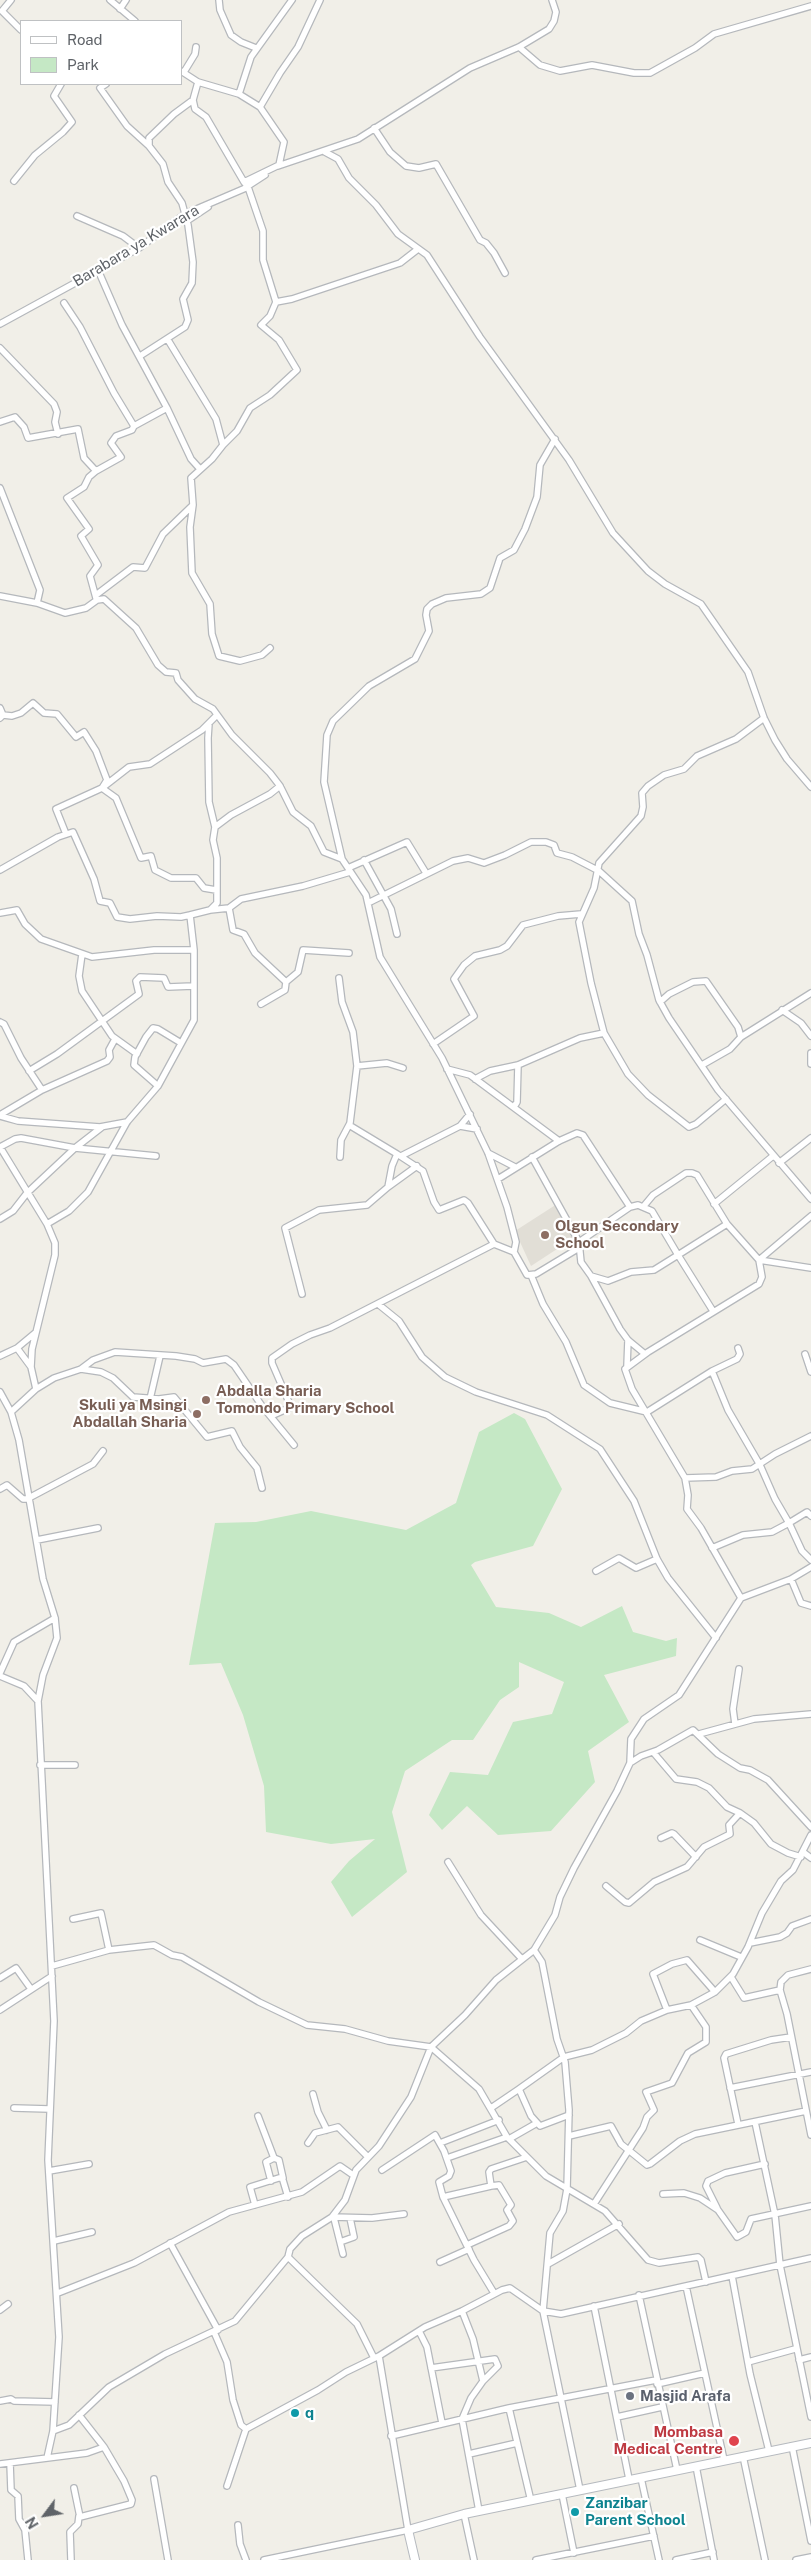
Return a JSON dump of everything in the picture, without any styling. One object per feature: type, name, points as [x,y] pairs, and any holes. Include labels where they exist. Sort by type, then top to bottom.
[{"type":"street","points":[[11,0],[1,10],[20,29]]},
{"type":"street","points":[[110,0],[134,20]]},
{"type":"street","points":[[120,8],[126,0]]},
{"type":"street","points":[[218,0],[220,10],[232,35],[241,42],[256,48]]},
{"type":"street","points":[[239,94],[243,86],[248,64],[256,48],[292,0]]},
{"type":"street","points":[[260,108],[280,72],[298,47],[320,0]]},
{"type":"street","name":"Barabara ya Kwarara","points":[[0,324],[139,248],[186,217],[279,165],[325,152],[358,139],[470,68],[519,47],[549,29],[554,21],[556,12],[552,0]]},
{"type":"street","points":[[519,47],[540,65],[560,71],[592,65],[634,74],[650,72],[695,48],[714,34],[811,6]]},
{"type":"street","points":[[196,47],[194,54],[182,72],[198,82],[239,94],[260,108],[284,142],[279,165]]},
{"type":"street","points":[[149,146],[149,138],[192,100],[198,82]]},
{"type":"street","points":[[14,180],[35,155],[72,122],[54,96],[60,85]]},
{"type":"street","points":[[104,85],[100,88],[127,126],[149,146],[163,164],[168,182],[182,203],[193,262],[192,283],[183,299],[188,320],[185,327],[168,340],[140,356]]},
{"type":"street","points":[[192,100],[195,109],[206,117],[246,184],[263,231],[263,260],[276,302],[270,316],[261,325],[279,340],[297,370],[270,395],[250,408],[238,431],[191,478],[194,505],[190,527],[192,573],[210,604],[212,634],[219,656],[240,661],[262,655],[270,648]]},
{"type":"street","points":[[374,128],[390,152],[406,166],[419,168],[436,164],[480,240],[486,243],[494,253],[505,273]]},
{"type":"street","points":[[325,152],[338,159],[349,178],[376,205],[398,234],[427,255],[480,337],[555,439],[613,533],[648,571],[665,584],[702,604],[748,672],[764,718],[787,759],[811,787]]},
{"type":"street","points":[[77,216],[123,236],[139,248]]},
{"type":"street","points":[[276,302],[292,299],[400,263],[418,249]]},
{"type":"street","points":[[98,270],[122,325],[167,408],[191,459],[200,469]]},
{"type":"street","points":[[64,303],[80,327],[114,393],[134,426]]},
{"type":"street","points":[[168,340],[216,419],[223,444]]},
{"type":"street","points":[[0,348],[54,404],[58,434]]},
{"type":"street","points":[[96,598],[90,576],[98,565],[81,536],[89,529],[67,498],[84,487],[96,471],[121,457],[111,443],[116,436],[132,430],[134,426],[167,408]]},
{"type":"street","points":[[0,422],[15,418],[28,438],[78,429],[84,458],[96,471]]},
{"type":"street","points":[[514,1252],[516,1242],[498,1179],[488,1153],[447,1069],[380,957],[368,903],[362,888],[342,859],[324,782],[327,735],[333,721],[369,686],[415,659],[428,631],[427,609],[432,604],[446,598],[481,594],[490,588],[500,558],[514,550],[525,529],[537,497],[540,464],[555,439]]},
{"type":"street","points":[[0,488],[40,590],[37,604]]},
{"type":"street","points":[[0,596],[37,604],[65,613],[86,608],[133,567],[146,568],[164,534],[194,505]]},
{"type":"street","points":[[0,510],[6,506]]},
{"type":"street","points":[[96,598],[104,599],[128,618],[158,665],[166,672],[176,672],[178,680],[195,700],[213,709],[216,716],[232,735],[280,786],[293,812],[311,826],[324,852],[342,859]]},
{"type":"street","points":[[0,708],[2,716],[12,716],[21,713],[33,703],[44,713],[57,714],[76,737],[84,732],[96,751],[107,780],[102,788]]},
{"type":"street","points":[[66,834],[56,809],[102,788],[123,774],[129,767],[150,764],[202,730],[216,716]]},
{"type":"street","points":[[726,1099],[696,1124],[689,1126],[666,1110],[634,1081],[604,1032],[590,975],[580,922],[581,914],[594,888],[596,869],[603,857],[619,842],[641,816],[643,807],[642,793],[648,786],[664,775],[684,769],[697,756],[736,739],[764,718]]},
{"type":"street","points":[[208,723],[209,802],[215,827],[213,840],[217,858],[217,903],[210,910]]},
{"type":"street","points":[[215,827],[231,815],[264,798],[280,786]]},
{"type":"street","points":[[102,788],[116,798],[141,858],[151,856],[155,870],[171,878],[196,878],[204,888],[216,890]]},
{"type":"street","points":[[0,870],[73,832],[94,879],[100,901],[111,904],[117,917],[130,919],[157,916],[181,917],[210,910],[229,908],[241,899],[303,886],[349,870],[364,860],[407,842],[426,873]]},
{"type":"street","points":[[368,903],[458,859],[468,858],[484,863],[537,841],[554,845],[557,853],[572,857],[596,869],[632,901],[639,934],[660,1002],[726,1099],[811,1198]]},
{"type":"street","points":[[364,860],[391,908],[397,934]]},
{"type":"street","points":[[229,908],[233,930],[244,934],[255,953],[286,982]]},
{"type":"street","points":[[0,912],[17,910],[26,924],[41,939],[98,958],[138,952],[194,950]]},
{"type":"street","points":[[47,1224],[82,1200],[127,1122],[158,1086],[194,1020],[196,1006],[193,986],[194,950],[190,914]]},
{"type":"street","points":[[432,1044],[474,1016],[454,979],[464,965],[474,956],[500,950],[507,946],[523,925],[558,916],[581,914]]},
{"type":"street","points":[[261,1004],[285,990],[286,982],[298,972],[303,950],[350,953]]},
{"type":"street","points":[[82,954],[79,976],[82,991],[115,1039],[136,1054]]},
{"type":"street","points":[[29,1071],[83,1036],[101,1020],[139,994],[136,982],[140,977],[164,978],[168,987],[193,986]]},
{"type":"street","points":[[339,978],[342,1002],[353,1032],[357,1066],[349,1125],[341,1140],[340,1156]]},
{"type":"street","points":[[660,1002],[669,994],[693,982],[706,981],[738,1027],[741,1037]]},
{"type":"street","points":[[702,1065],[730,1049],[750,1030],[811,993]]},
{"type":"street","points":[[782,1010],[801,1023],[811,1036]]},
{"type":"street","points":[[0,1022],[4,1024],[29,1071],[42,1090]]},
{"type":"street","points":[[738,1027],[750,1030]]},
{"type":"street","points":[[158,1086],[142,1074],[134,1064],[136,1054],[153,1028],[158,1028],[181,1043]]},
{"type":"street","points":[[475,1078],[490,1071],[518,1064],[580,1038],[604,1032]]},
{"type":"street","points":[[0,1116],[42,1090],[107,1061],[110,1057],[109,1050],[115,1039]]},
{"type":"street","points":[[811,1053],[811,1064]]},
{"type":"street","points":[[357,1066],[387,1064],[403,1068]]},
{"type":"street","points":[[514,1107],[517,1102],[518,1064]]},
{"type":"street","points":[[447,1069],[464,1072],[475,1078],[558,1141]]},
{"type":"street","points":[[388,1188],[392,1166],[399,1155],[460,1126],[470,1114]]},
{"type":"street","points":[[0,1116],[18,1121],[102,1127],[127,1122]]},
{"type":"street","points":[[349,1125],[423,1171],[436,1208],[439,1210],[464,1200],[468,1203],[494,1244],[514,1252],[527,1274],[531,1275],[543,1304],[566,1342],[584,1385],[610,1403],[647,1412],[712,1370],[737,1359],[740,1354],[738,1348]]},
{"type":"street","points":[[460,1126],[477,1129]]},
{"type":"street","points":[[0,1219],[13,1211],[27,1193],[102,1127]]},
{"type":"street","points":[[498,1179],[514,1167],[573,1133],[583,1135],[630,1207]]},
{"type":"street","points":[[36,1389],[32,1368],[35,1333],[54,1255],[55,1243],[47,1224],[0,1147],[21,1138],[76,1148],[156,1156]]},
{"type":"street","points":[[779,1163],[811,1138]]},
{"type":"street","points":[[488,1153],[514,1167]]},
{"type":"street","points":[[714,1204],[773,1156]]},
{"type":"street","points":[[532,1157],[579,1245],[582,1262],[628,1340],[644,1354]]},
{"type":"street","points":[[302,1294],[285,1228],[319,1210],[367,1205],[417,1166]]},
{"type":"street","points":[[628,1366],[713,1311],[760,1284],[762,1277],[759,1260],[727,1224],[697,1175],[686,1173],[653,1195],[643,1207]]},
{"type":"street","points":[[531,1275],[579,1245],[630,1207],[643,1207],[652,1211],[713,1311]]},
{"type":"street","points":[[759,1260],[811,1216]]},
{"type":"street","points":[[591,1276],[608,1281],[631,1272],[654,1270],[727,1224]]},
{"type":"street","points":[[271,1416],[291,1406],[272,1363],[272,1358],[310,1335],[330,1328],[494,1244]]},
{"type":"street","points":[[759,1260],[811,1268]]},
{"type":"street","points":[[378,1304],[399,1321],[422,1357],[445,1377],[476,1392],[547,1415],[600,1449],[634,1501],[657,1559],[679,1594],[716,1638]]},
{"type":"street","points":[[0,1356],[17,1348],[35,1333]]},
{"type":"street","points":[[628,1340],[628,1366],[626,1373],[632,1390],[686,1478],[687,1509],[701,1528],[741,1598]]},
{"type":"street","points":[[17,1348],[32,1368]]},
{"type":"street","points":[[11,1412],[36,1389],[54,1378],[81,1369],[93,1360],[115,1352],[195,1359],[203,1363],[230,1360],[294,1445]]},
{"type":"street","points":[[805,1354],[811,1372]]},
{"type":"street","points":[[150,1399],[160,1356]]},
{"type":"street","points":[[81,1369],[102,1372],[113,1378],[130,1395],[150,1399],[174,1397],[207,1437],[232,1431],[240,1448],[257,1468],[262,1488]]},
{"type":"street","points":[[712,1370],[728,1410],[760,1465],[802,1551],[811,1560]]},
{"type":"street","points":[[0,1392],[11,1412],[25,1471],[27,1499],[37,1540],[43,1579],[55,1618],[57,1638],[43,1675],[38,1701],[52,1966],[54,2048],[49,2109],[49,2171],[58,2293],[59,2366],[53,2430],[47,2458]]},
{"type":"street","points":[[686,1478],[716,1477],[732,1471],[749,1470],[760,1465],[774,1454],[811,1436]]},
{"type":"street","points":[[0,1489],[7,1485],[23,1499],[27,1499],[93,1464],[103,1451]]},
{"type":"street","points":[[712,1548],[743,1535],[772,1532],[807,1512],[811,1516]]},
{"type":"street","points":[[37,1540],[98,1528]]},
{"type":"street","points":[[596,1571],[620,1558],[636,1568],[657,1559]]},
{"type":"street","points":[[53,2430],[69,2426],[109,2387],[165,2354],[235,2321],[288,2257],[290,2249],[302,2236],[333,2217],[348,2195],[352,2175],[379,2146],[411,2097],[431,2046],[465,2015],[496,1980],[521,1958],[534,1950],[555,1915],[560,1898],[574,1868],[630,1763],[631,1740],[644,1719],[679,1694],[741,1598],[791,1579],[811,1567]]},
{"type":"street","points":[[791,1579],[801,1603],[811,1606]]},
{"type":"street","points":[[38,1701],[24,1686],[0,1675],[14,1642],[55,1618]]},
{"type":"street","points":[[735,1724],[733,1709],[739,1669]]},
{"type":"street","points":[[699,1734],[754,1719],[811,1714]]},
{"type":"street","points":[[630,1763],[690,1731],[699,1734],[718,1754],[740,1768],[750,1770],[768,1780],[811,1827]]},
{"type":"street","points":[[653,1752],[676,1779],[697,1782],[709,1788],[727,1807],[754,1823],[771,1844],[788,1853],[811,1858]]},
{"type":"street","points":[[40,1764],[75,1765]]},
{"type":"street","points":[[606,1886],[629,1903],[654,1882],[687,1868],[704,1847],[730,1834],[729,1825],[740,1813]]},
{"type":"street","points":[[661,1838],[672,1833],[674,1834],[696,1857]]},
{"type":"street","points":[[491,2108],[564,2057],[592,2050],[626,2033],[642,2021],[667,2010],[691,2005],[715,1992],[731,1977],[750,1943],[762,1913],[782,1880],[793,1870],[811,1835]]},
{"type":"street","points":[[448,1862],[478,1911],[521,1958]]},
{"type":"street","points":[[73,1919],[101,1913],[108,1950]]},
{"type":"street","points":[[750,1943],[780,1937],[792,1926],[811,1919]]},
{"type":"street","points":[[700,1940],[741,1957]]},
{"type":"street","points":[[52,1966],[108,1950],[154,1945],[172,1955],[182,1957],[259,2002],[308,2025],[345,2029],[388,2041],[431,2046],[479,2089],[508,2138],[546,2176],[594,2204],[619,2224],[648,2260],[659,2263],[698,2257],[701,2260],[706,2282]]},
{"type":"street","points":[[534,1950],[542,1962],[557,2039],[564,2057],[569,2115],[567,2189],[563,2211],[550,2233],[543,2311],[580,2490]]},
{"type":"street","points":[[667,2010],[653,1974],[672,1964],[687,1960],[715,1992]]},
{"type":"street","points":[[0,1978],[16,1968],[31,1989]]},
{"type":"street","points":[[811,1969],[788,1975],[781,1982],[780,1990],[800,2074],[811,2135]]},
{"type":"street","points":[[0,2010],[52,1976]]},
{"type":"street","points":[[731,1977],[744,1998],[780,1990]]},
{"type":"street","points":[[594,2204],[628,2148],[643,2128],[647,2117],[654,2110],[646,2092],[672,2083],[688,2053],[706,2042],[706,2027],[691,2005]]},
{"type":"street","points":[[738,2124],[724,2058],[726,2054],[770,2040],[791,2038]]},
{"type":"street","points":[[730,2088],[811,2072]]},
{"type":"street","points":[[519,2089],[537,2123],[542,2126],[569,2115]]},
{"type":"street","points":[[313,2094],[318,2112],[327,2130]]},
{"type":"street","points":[[14,2108],[49,2109]]},
{"type":"street","points":[[569,2136],[611,2126],[621,2144],[647,2165],[680,2141],[695,2134],[806,2111]]},
{"type":"street","points":[[258,2116],[274,2158],[279,2160],[288,2197]]},
{"type":"street","points":[[440,2143],[499,2120]]},
{"type":"street","points":[[755,2122],[776,2215],[780,2265],[811,2417]]},
{"type":"street","points":[[447,2158],[508,2138],[537,2123]]},
{"type":"street","points":[[308,2143],[312,2135],[338,2127],[368,2157]]},
{"type":"street","points":[[382,2170],[435,2135],[447,2158],[450,2174],[439,2182],[443,2197],[494,2293]]},
{"type":"street","points":[[491,2186],[489,2172],[491,2169],[527,2156]]},
{"type":"street","points":[[271,2180],[266,2162],[274,2158]]},
{"type":"street","points":[[49,2171],[89,2164]]},
{"type":"street","points":[[765,2164],[725,2173],[708,2181],[706,2186],[718,2210],[737,2237],[746,2232],[751,2219],[811,2206]]},
{"type":"street","points":[[58,2293],[120,2270],[229,2212],[302,2192],[340,2165],[352,2175]]},
{"type":"street","points":[[256,2205],[250,2187],[283,2178]]},
{"type":"street","points":[[440,2262],[509,2226],[514,2221],[507,2210],[510,2205],[499,2185],[443,2197]]},
{"type":"street","points":[[663,2194],[684,2193],[700,2198],[718,2210]]},
{"type":"street","points":[[333,2217],[350,2218],[404,2214]]},
{"type":"street","points":[[333,2217],[343,2254]]},
{"type":"street","points":[[340,2242],[354,2237],[350,2218]]},
{"type":"street","points":[[548,2264],[619,2224]]},
{"type":"street","points":[[54,2242],[81,2237],[92,2232]]},
{"type":"street","points":[[170,2243],[216,2331],[227,2362],[233,2400],[240,2424],[246,2429]]},
{"type":"street","points":[[288,2257],[357,2324],[377,2357],[415,2560]]},
{"type":"street","points":[[227,2486],[246,2429],[419,2332],[494,2293],[510,2288],[543,2311],[561,2314],[811,2258]]},
{"type":"street","points":[[732,2276],[748,2362],[769,2451]]},
{"type":"street","points":[[686,2286],[724,2460]]},
{"type":"street","points":[[639,2295],[656,2382],[677,2470]]},
{"type":"street","points":[[0,2310],[8,2304]]},
{"type":"street","points":[[594,2306],[630,2479]]},
{"type":"street","points":[[462,2311],[479,2360],[483,2381]]},
{"type":"street","points":[[419,2332],[428,2347],[442,2423]]},
{"type":"street","points":[[748,2362],[796,2349]]},
{"type":"street","points":[[799,2360],[811,2357]]},
{"type":"street","points":[[431,2368],[479,2360],[495,2359],[498,2362],[498,2366],[483,2381],[471,2398],[462,2419],[479,2511]]},
{"type":"street","points":[[391,2436],[509,2408],[705,2373]]},
{"type":"street","points":[[0,2402],[11,2399],[14,2401],[55,2402]]},
{"type":"street","points":[[617,2417],[662,2407]]},
{"type":"street","points":[[509,2408],[531,2501]]},
{"type":"street","points":[[79,2415],[104,2447],[133,2502],[104,2512],[79,2516]]},
{"type":"street","points":[[469,2454],[517,2443]]},
{"type":"street","points":[[264,2560],[408,2530],[464,2514],[811,2443]]},
{"type":"street","points":[[792,2446],[811,2541]]},
{"type":"street","points":[[0,2464],[86,2453],[104,2447]]},
{"type":"street","points":[[743,2456],[765,2560]]},
{"type":"street","points":[[10,2463],[11,2490],[18,2496],[19,2519],[25,2530],[28,2560]]},
{"type":"street","points":[[696,2466],[714,2560]]},
{"type":"street","points":[[641,2478],[659,2560]]},
{"type":"street","points":[[154,2479],[168,2560]]},
{"type":"street","points":[[71,2560],[70,2532],[78,2524],[79,2516],[74,2488]]},
{"type":"street","points":[[562,2494],[574,2553]]},
{"type":"street","points":[[803,2504],[811,2502]]},
{"type":"street","points":[[464,2514],[474,2560]]},
{"type":"street","points":[[238,2525],[240,2544],[246,2560]]},
{"type":"street","points":[[536,2560],[565,2557],[574,2553],[654,2536]]},
{"type":"street","points":[[676,2560],[713,2552]]},
{"type":"street","points":[[796,2560],[811,2557]]},
{"type":"shaded area","name":"Olgun Secondary School","points":[[557,1204],[574,1238],[531,1266],[515,1231]]},
{"type":"green space","points":[[514,1413],[525,1419],[562,1489],[533,1546],[475,1562],[471,1565],[496,1607],[549,1613],[581,1627],[622,1606],[633,1632],[666,1641],[677,1638],[676,1656],[604,1675],[629,1722],[588,1751],[595,1782],[551,1831],[498,1835],[467,1806],[442,1830],[429,1815],[450,1772],[488,1775],[513,1722],[552,1714],[564,1682],[519,1662],[519,1687],[500,1700],[473,1740],[452,1740],[405,1771],[392,1812],[407,1872],[352,1917],[331,1882],[349,1861],[375,1839],[331,1844],[266,1832],[264,1786],[243,1715],[221,1663],[189,1665],[215,1523],[256,1522],[311,1511],[406,1530],[456,1503],[479,1432]]},
{"type":"place","name":"Olgun Secondary School","points":[[545,1235]]},
{"type":"place","name":"Abdalla Sharia Tomondo Primary School","points":[[206,1400]]},
{"type":"place","name":"Skuli ya Msingi Abdallah Sharia","points":[[197,1414]]},
{"type":"place","name":"Masjid Arafa","points":[[630,2396]]},
{"type":"place","name":"q","points":[[295,2413]]},
{"type":"place","name":"Mombasa Medical Centre","points":[[734,2441]]},
{"type":"place","name":"Zanzibar Parent School","points":[[575,2512]]}]
